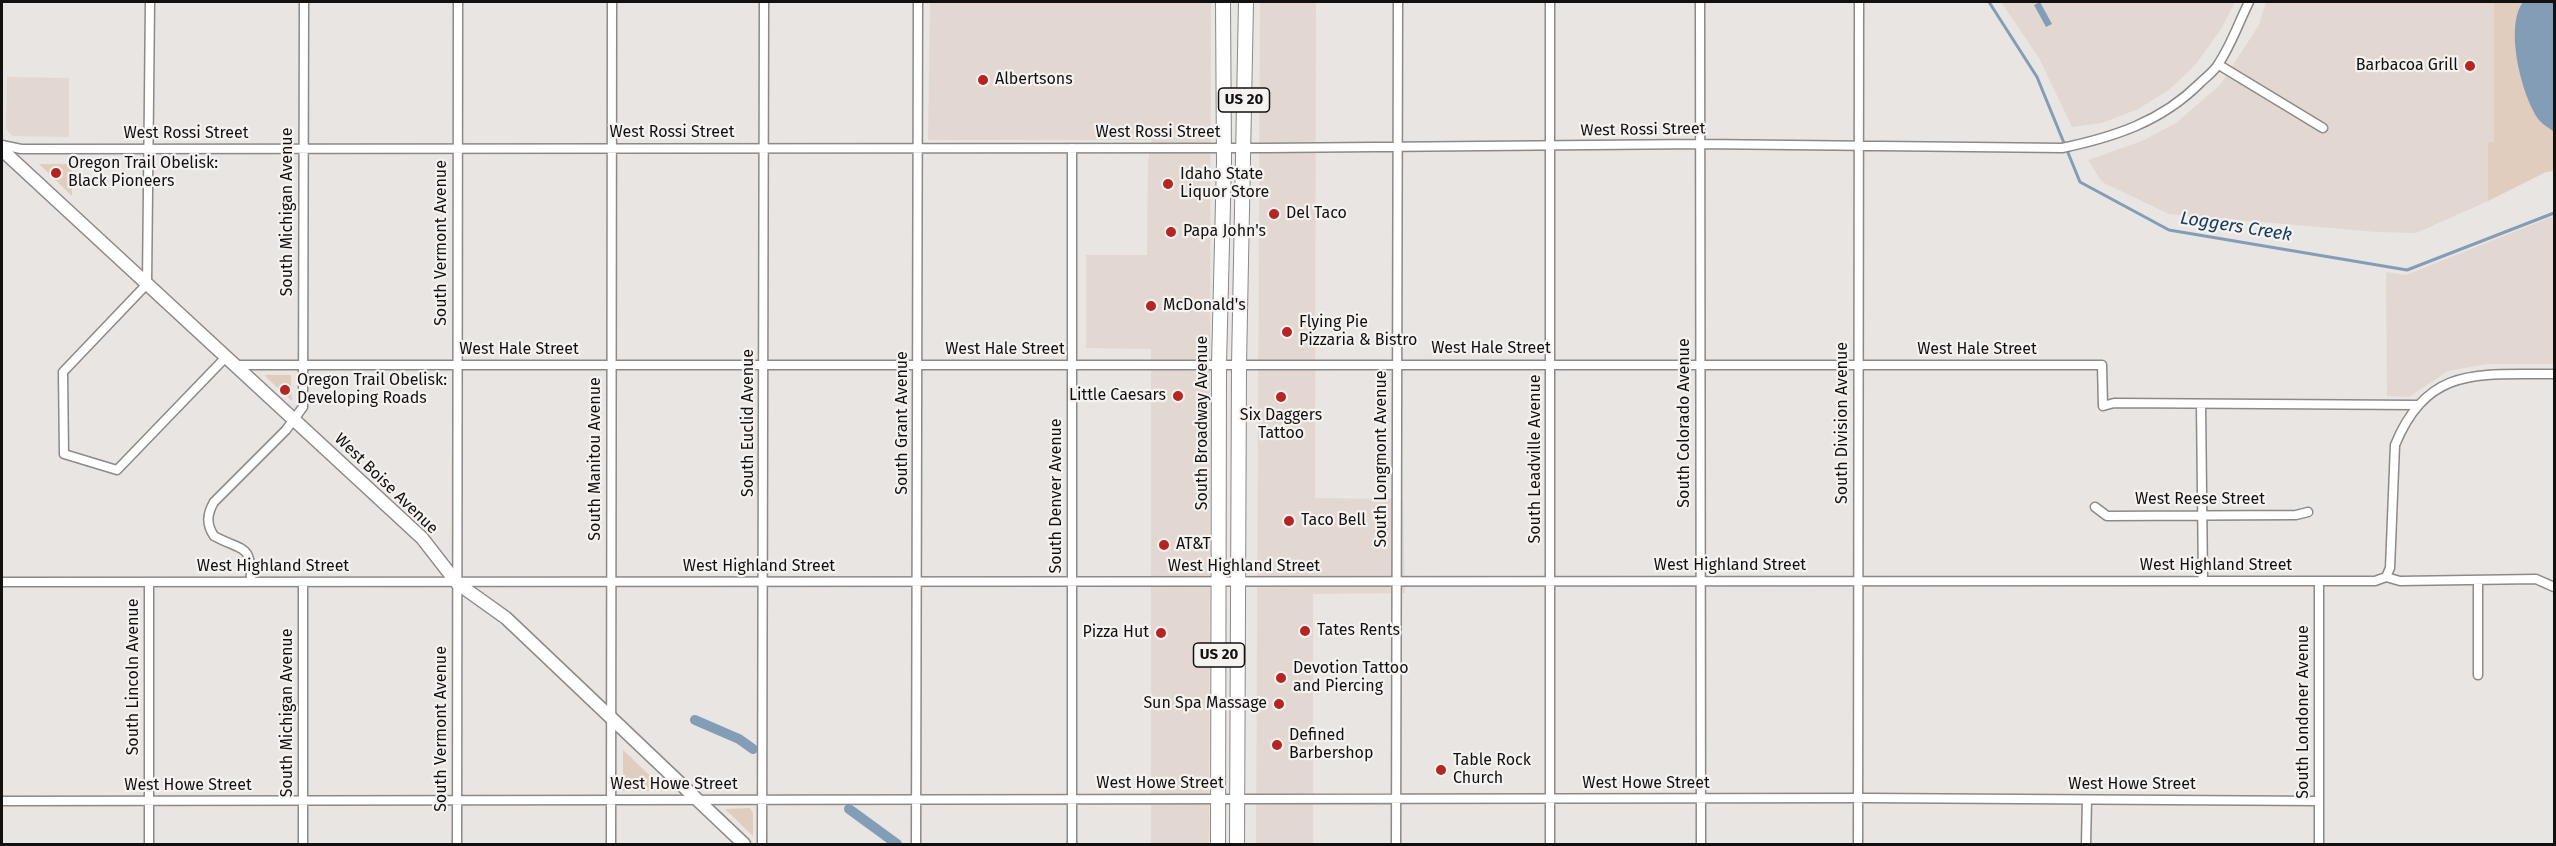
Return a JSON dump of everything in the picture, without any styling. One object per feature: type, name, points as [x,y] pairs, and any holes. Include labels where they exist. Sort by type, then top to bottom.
[{"type":"main road","name":"South Broadway Avenue","points":[[1218,844],[1219,364],[1224,148],[1223,2]]},
{"type":"main road","name":"US 20","points":[[1238,844],[1239,365],[1246,2]]},
{"type":"street","points":[[150,2],[147,284],[63,372],[64,454],[117,470],[231,361]]},
{"type":"street","name":"South Michigan Avenue","points":[[296,420],[303,407],[304,2]]},
{"type":"street","name":"South Vermont Avenue","points":[[457,844],[458,2]]},
{"type":"street","name":"South Manitou Avenue","points":[[611,844],[612,2]]},
{"type":"street","name":"South Euclid Avenue","points":[[762,844],[764,2]]},
{"type":"street","name":"South Grant Avenue","points":[[916,844],[918,2]]},
{"type":"street","name":"South Longmont Avenue","points":[[1396,844],[1398,2]]},
{"type":"street","name":"South Leadville Avenue","points":[[1550,2],[1551,364],[1550,582],[1548,595],[1550,844]]},
{"type":"street","name":"South Colorado Avenue","points":[[1700,2],[1701,844]]},
{"type":"street","name":"South Division Avenue","points":[[1858,844],[1859,2]]},
{"type":"street","name":"West Rossi Street","points":[[2,145],[21,149],[1243,148],[1700,144],[2050,148],[2085,143],[2124,132],[2158,117],[2191,93],[2219,64],[2249,2]]},
{"type":"street","points":[[2219,64],[2323,128]]},
{"type":"street","name":"South Denver Avenue","points":[[1072,148],[1072,844]]},
{"type":"street","name":"West Boise Avenue","points":[[2,150],[422,538],[457,583],[506,618],[744,844]]},
{"type":"street","name":"West Hale Street","points":[[231,361],[303,365],[2102,365],[2103,406],[2114,403],[2418,405]]},
{"type":"street","points":[[2386,578],[2390,568],[2394,445],[2401,428],[2418,405],[2433,391],[2455,379],[2485,374],[2554,374]]},
{"type":"street","points":[[2201,404],[2203,581]]},
{"type":"street","points":[[250,581],[249,554],[244,548],[214,536],[210,529],[209,511],[296,420]]},
{"type":"street","name":"West Reese Street","points":[[2095,507],[2107,516],[2296,515],[2308,512]]},
{"type":"street","name":"West Highland Street","points":[[2,582],[1238,583],[2374,581],[2386,578],[2400,580],[2536,579],[2554,587]]},
{"type":"street","name":"South Londoner Avenue","points":[[2319,580],[2319,844]]},
{"type":"street","points":[[2478,675],[2482,580]]},
{"type":"street","name":"South Lincoln Avenue","points":[[149,582],[149,844]]},
{"type":"street","name":"South Michigan Avenue","points":[[303,582],[303,844]]},
{"type":"street","name":"West Howe Street","points":[[2,801],[1858,798],[2319,801]]},
{"type":"street","points":[[2086,844],[2087,800]]},
{"type":"shaded area","points":[[930,2],[1211,2],[1209,844],[1151,844],[1151,349],[1086,348],[1086,255],[1147,255],[1148,161],[1152,140],[928,140]]},
{"type":"shaded area","points":[[1260,2],[1316,2],[1315,498],[1403,499],[1405,593],[1313,594],[1313,844],[1256,844]]},
{"type":"shaded area","points":[[2001,2],[2235,2],[2221,29],[2196,64],[2169,90],[2138,109],[2102,123],[2072,127],[2039,58]]},
{"type":"shaded area","points":[[2266,2],[2494,2],[2494,143],[2488,143],[2488,201],[2416,233],[2376,232],[2169,214],[2102,182],[2088,160],[2142,141],[2176,123],[2220,85],[2259,25]]},
{"type":"shaded area","points":[[2494,2],[2554,2],[2554,171],[2546,172],[2488,201],[2488,143],[2494,142]]},
{"type":"shaded area","points":[[7,77],[69,78],[69,137],[13,136],[9,133],[6,128]]},
{"type":"shaded area","points":[[39,164],[72,164],[72,196]]},
{"type":"shaded area","points":[[2554,216],[2554,364],[2487,364],[2448,371],[2409,397],[2387,396],[2386,272],[2406,275]]},
{"type":"shaded area","points":[[265,375],[291,375],[292,401],[266,377]]},
{"type":"shaded area","points":[[623,750],[663,788],[663,791],[623,791]]},
{"type":"shaded area","points":[[750,808],[753,813],[753,836],[725,809]]},
{"type":"water","points":[[2040,2],[2052,24],[2046,27],[2034,5]]},
{"type":"water","points":[[2523,2],[2554,2],[2554,132],[2539,120],[2521,79],[2515,44],[2515,28]]},
{"type":"waterway","name":"Loggers Creek","points":[[1989,2],[2037,77],[2080,182],[2169,230],[2407,270],[2554,213]]},
{"type":"waterway","points":[[695,720],[739,739],[753,749]]},
{"type":"waterway","points":[[849,809],[897,844]]},
{"type":"place","name":"Barbacoa Grill","points":[[2470,66]]},
{"type":"place","name":"Albertsons","points":[[983,80]]},
{"type":"place","name":"Oregon Trail Obelisk: Black Pioneers","points":[[56,173]]},
{"type":"place","name":"Idaho State Liquor Store","points":[[1168,184]]},
{"type":"place","name":"Del Taco","points":[[1274,214]]},
{"type":"place","name":"Papa John's","points":[[1171,232]]},
{"type":"place","name":"McDonald's","points":[[1151,306]]},
{"type":"place","name":"Flying Pie Pizzaria & Bistro","points":[[1287,332]]},
{"type":"place","name":"Oregon Trail Obelisk: Developing Roads","points":[[285,390]]},
{"type":"place","name":"Little Caesars","points":[[1178,396]]},
{"type":"place","name":"Six Daggers Tattoo","points":[[1281,397]]},
{"type":"place","name":"Taco Bell","points":[[1289,521]]},
{"type":"place","name":"AT&T","points":[[1164,545]]},
{"type":"place","name":"Tates Rents","points":[[1305,631]]},
{"type":"place","name":"Pizza Hut","points":[[1161,633]]},
{"type":"place","name":"Devotion Tattoo and Piercing","points":[[1281,678]]},
{"type":"place","name":"Sun Spa Massage","points":[[1279,704]]},
{"type":"place","name":"Defined Barbershop","points":[[1277,745]]},
{"type":"place","name":"Table Rock Church","points":[[1441,770]]}]
